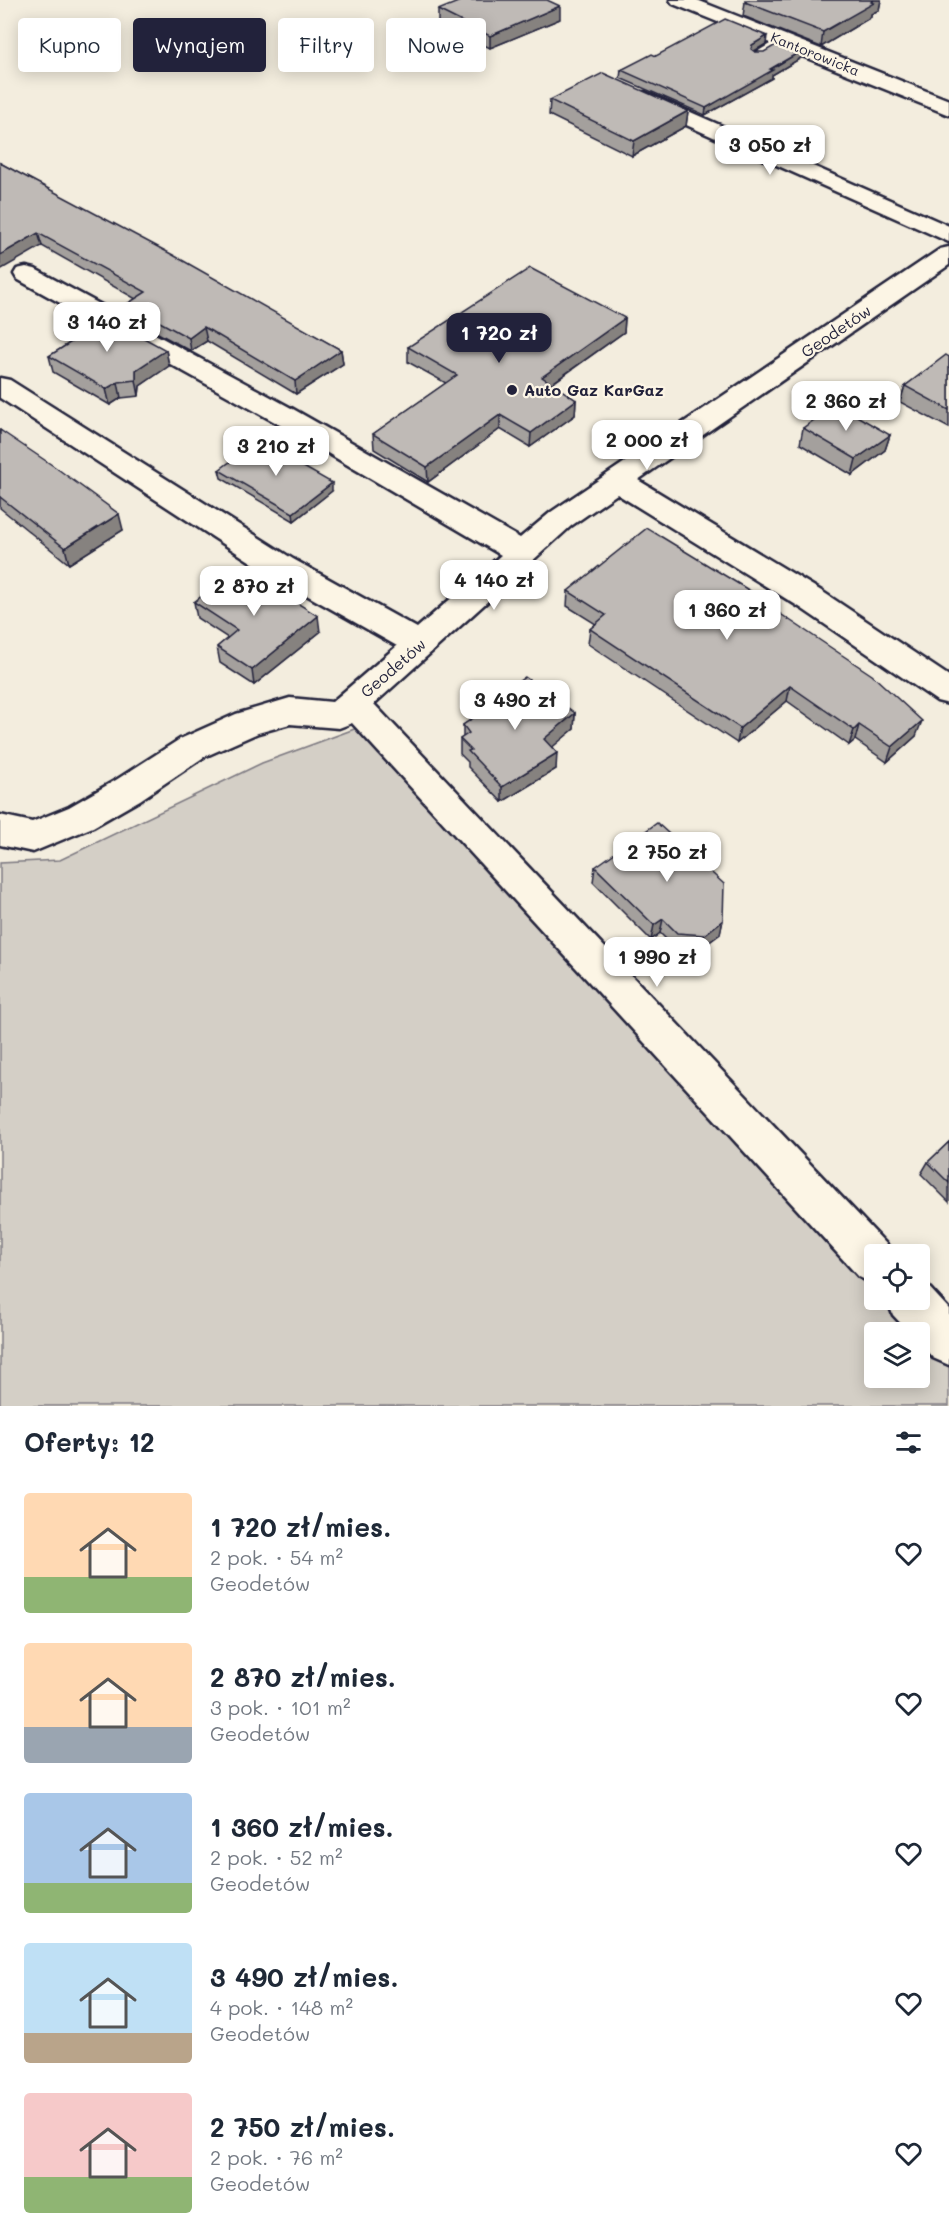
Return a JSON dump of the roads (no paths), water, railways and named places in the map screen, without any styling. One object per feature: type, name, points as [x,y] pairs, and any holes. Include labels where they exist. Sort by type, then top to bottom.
[{"type":"street","name":"Kantorowicka","points":[[680,0],[949,108]]},
{"type":"street","points":[[629,91],[949,235]]},
{"type":"street","name":"Geodetów","points":[[0,830],[33,837],[81,817],[128,790],[192,748],[248,723],[290,711],[339,715],[561,519],[949,254]]},
{"type":"street","points":[[26,274],[283,415],[522,553]]},
{"type":"street","points":[[0,386],[282,567],[420,644]]},
{"type":"street","points":[[616,481],[812,600],[949,693]]},
{"type":"street","points":[[353,703],[864,1251]]},
{"type":"street","points":[[919,1310],[949,1342]]},
{"type":"lane","points":[[758,55],[782,41]]},
{"type":"place","name":"Auto Gaz KarGaz","points":[[512,390]]}]
